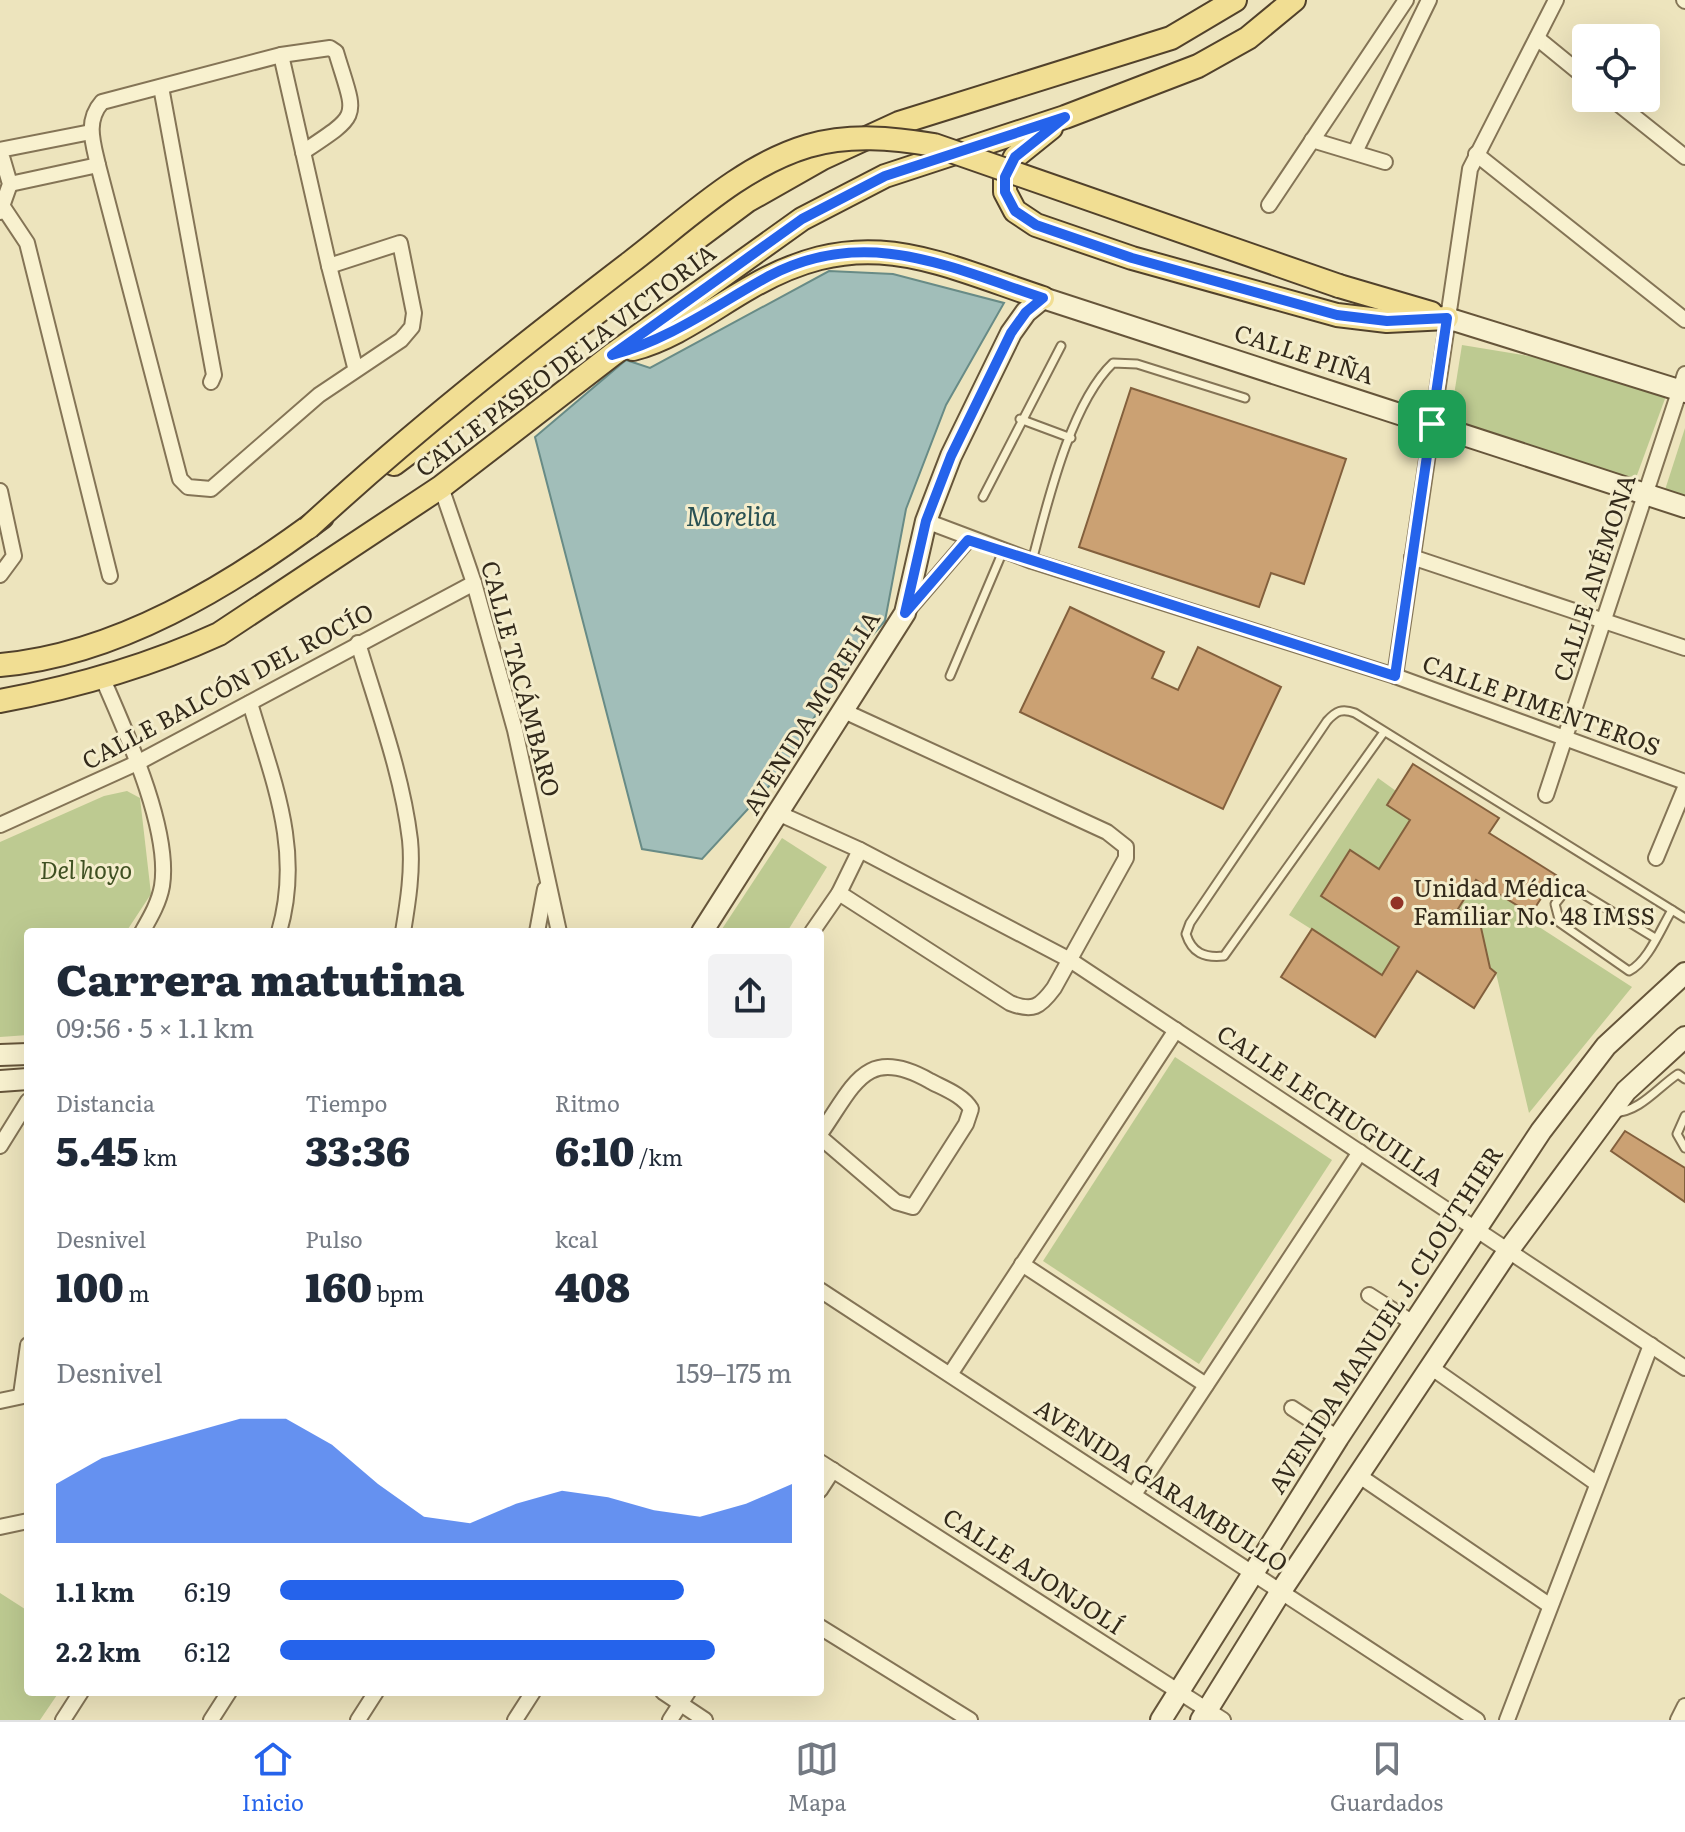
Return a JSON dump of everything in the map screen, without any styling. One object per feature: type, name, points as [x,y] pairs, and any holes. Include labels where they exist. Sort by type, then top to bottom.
[{"type":"main road","name":"CALLE PASEO DE LA VICTORIA","points":[[0,665],[83,646],[193,600],[308,528],[747,201],[798,172],[899,123],[1171,38],[1235,0]]},
{"type":"main road","name":"CALLE PASEO DE LA VICTORIA","points":[[0,701],[102,677],[182,651],[219,634],[441,487],[612,355],[802,219],[885,176],[1065,117],[1198,66],[1248,38],[1294,0]]},
{"type":"main road","points":[[1065,117],[1015,157],[1005,177],[1005,192],[1015,211],[1036,225],[1132,258],[1337,315],[1387,321],[1447,318]]},
{"type":"main road","points":[[308,528],[434,416],[702,207],[764,164],[809,146],[865,138],[893,138],[934,145],[1339,286],[1683,386]]},
{"type":"main road","points":[[612,355],[667,336],[803,261],[836,253],[902,253],[1043,298]]},
{"type":"main road","name":"CALLE PIÑA","points":[[1043,298],[1685,507]]},
{"type":"main road","name":"AVENIDA MORELIA","points":[[705,928],[846,712],[905,613],[926,521],[951,456],[1011,333],[1026,312],[1043,298]]},
{"type":"main road","name":"AVENIDA MANUEL J. CLOUTHIER","points":[[1161,1720],[1338,1438],[1565,1098],[1606,1046],[1685,973]]},
{"type":"main road","points":[[1210,1717],[1281,1591],[1508,1251],[1626,1091],[1685,1037]]},
{"type":"main road","points":[[0,1055],[24,1054]]},
{"type":"main road","points":[[0,1081],[24,1079]]},
{"type":"street","points":[[1269,205],[1406,0]]},
{"type":"street","points":[[1355,152],[1429,0]]},
{"type":"street","points":[[1395,676],[1465,194],[1476,154],[1556,0]]},
{"type":"street","points":[[1537,38],[1572,67]]},
{"type":"street","points":[[303,152],[347,123],[351,112],[336,52],[330,48],[281,55],[102,102],[96,109],[91,132],[98,165],[180,479],[188,487],[211,489],[355,367],[401,340],[412,327],[414,313],[400,243],[329,266]]},
{"type":"street","points":[[281,55],[355,367]]},
{"type":"street","points":[[161,87],[214,375],[211,382]]},
{"type":"street","points":[[1629,112],[1685,157]]},
{"type":"street","points":[[91,132],[0,150],[10,184],[2,209],[27,243],[110,576]]},
{"type":"street","points":[[1312,140],[1385,162]]},
{"type":"street","points":[[1476,154],[1685,320]]},
{"type":"street","points":[[10,184],[98,165]]},
{"type":"street","name":"CALLE ANÉMONA","points":[[1546,795],[1683,386]]},
{"type":"street","name":"CALLE TACÁMBARO","points":[[441,487],[474,583],[515,730],[558,928]]},
{"type":"street","points":[[0,491],[14,556],[0,575]]},
{"type":"street","name":"CALLE PIMENTEROS","points":[[926,521],[968,540],[1395,676],[1685,785]]},
{"type":"street","points":[[905,613],[968,540]]},
{"type":"street","points":[[1412,557],[1685,648]]},
{"type":"street","name":"CALLE BALCÓN DEL ROCÍO","points":[[0,825],[139,762],[474,583]]},
{"type":"street","points":[[358,643],[398,780],[410,841],[410,893],[404,928]]},
{"type":"street","points":[[102,677],[139,762],[163,869],[159,897],[144,928]]},
{"type":"street","points":[[250,703],[285,822],[291,862],[288,902],[280,928]]},
{"type":"street","points":[[839,893],[1023,1008],[1041,1006],[1126,858],[1126,847],[1117,839],[846,712]]},
{"type":"street","points":[[1656,858],[1685,785]]},
{"type":"street","name":"CALLE LECHUGUILLA","points":[[780,814],[860,850],[1070,960],[1685,1368]]},
{"type":"street","points":[[815,928],[839,893],[860,850]]},
{"type":"street","name":"CALLE TACÁMBARO","points":[[538,928],[546,884]]},
{"type":"street","points":[[951,1373],[1176,1030]]},
{"type":"street","points":[[824,1129],[860,1079],[871,1069],[881,1066],[909,1069],[961,1098],[971,1109],[966,1124],[913,1207],[896,1202],[824,1139]]},
{"type":"street","points":[[0,1146],[24,1107]]},
{"type":"street","points":[[1135,1493],[1360,1152]]},
{"type":"street","points":[[1022,1264],[1206,1385]]},
{"type":"street","name":"AVENIDA GARAMBULLO","points":[[824,1293],[1135,1493],[1477,1720]]},
{"type":"street","points":[[1369,1295],[1413,1323]]},
{"type":"street","points":[[1507,1720],[1651,1345]]},
{"type":"street","points":[[1429,1366],[1596,1483]]},
{"type":"street","points":[[0,1401],[24,1395]]},
{"type":"street","points":[[1292,1408],[1338,1438]]},
{"type":"street","name":"CALLE AJONJOLÍ","points":[[826,1466],[1177,1690],[1210,1717]]},
{"type":"street","points":[[1358,1475],[1549,1605]]},
{"type":"street","points":[[0,1527],[24,1522]]},
{"type":"street","points":[[824,1629],[970,1720]]},
{"type":"street","points":[[63,1720],[78,1696]]},
{"type":"street","points":[[211,1720],[226,1696]]},
{"type":"street","points":[[358,1720],[373,1696]]},
{"type":"street","points":[[515,1720],[530,1696]]},
{"type":"street","points":[[670,1720],[684,1698],[705,1720]]},
{"type":"street","points":[[1678,1720],[1685,1706]]},
{"type":"lane","points":[[983,497],[1020,419],[1061,346]]},
{"type":"lane","points":[[1032,561],[1050,493],[1071,438],[1101,374],[1113,363],[1137,364],[1245,398]]},
{"type":"lane","points":[[1020,419],[1071,438]]},
{"type":"lane","points":[[950,676],[1003,551]]},
{"type":"lane","points":[[1384,732],[1224,956],[1202,955],[1193,949],[1186,934],[1190,923],[1327,721],[1336,712],[1347,710],[1384,732],[1685,918]]},
{"type":"lane","points":[[1655,938],[1575,889],[1566,890],[1555,904],[1555,915],[1560,923],[1629,971],[1638,965],[1655,938],[1672,910]]},
{"type":"lane","points":[[1608,1114],[1624,1112],[1678,1074],[1685,1079]]},
{"type":"lane","points":[[1685,1116],[1677,1134],[1685,1148]]},
{"type":"green space","points":[[1462,345],[1566,362],[1666,396],[1633,486],[1450,420]]},
{"type":"green space","points":[[1685,428],[1685,500],[1664,493]]},
{"type":"green space","points":[[1378,778],[1396,791],[1387,805],[1421,826],[1409,822],[1379,869],[1350,851],[1321,896],[1399,947],[1396,983],[1289,915]]},
{"type":"green space","name":"Del hoyo","points":[[127,791],[140,798],[151,894],[129,928],[24,928],[24,1035],[0,1037],[0,842],[104,796]]},
{"type":"green space","points":[[782,838],[827,867],[789,928],[723,928]]},
{"type":"green space","points":[[1476,880],[1531,914],[1533,923],[1632,987],[1529,1113],[1496,973],[1443,938],[1485,948],[1480,923],[1459,909]]},
{"type":"green space","points":[[1175,1057],[1332,1160],[1199,1364],[1043,1261]]},
{"type":"green space","points":[[0,1593],[24,1608],[24,1696],[56,1696],[40,1720],[0,1720]]},
{"type":"water","name":"Morelia","points":[[829,271],[893,274],[1004,303],[946,405],[906,509],[885,621],[845,666],[781,773],[702,859],[642,849],[535,437],[626,360],[650,368]]},
{"type":"building","points":[[1131,388],[1346,459],[1304,584],[1271,573],[1259,607],[1079,547]]},
{"type":"building","points":[[1070,607],[1164,652],[1152,678],[1178,690],[1198,647],[1281,687],[1223,809],[1020,712]]},
{"type":"building","name":"Unidad Médica Familiar No. 48 IMSS","points":[[1413,764],[1499,818],[1489,833],[1556,875],[1531,914],[1476,880],[1458,909],[1480,923],[1490,968],[1496,973],[1474,1008],[1417,971],[1375,1037],[1281,977],[1312,929],[1382,975],[1399,947],[1321,896],[1350,850],[1379,869],[1410,820],[1387,805]]},
{"type":"building","points":[[1625,1131],[1685,1168],[1685,1202],[1611,1151]]},
{"type":"place","name":"Unidad Médica Familiar No. 48 IMSS","points":[[1397,903]]},
{"type":"route","points":[[1065,117],[1015,157],[1005,177],[1005,192],[1015,211],[1036,225],[1067,238],[1286,303],[1337,315],[1387,321],[1447,318],[1432,424],[1395,676],[968,540],[905,613],[926,521],[951,456],[1011,333],[1026,312],[1043,298],[902,253],[868,250],[836,253],[803,261],[771,275],[667,336],[612,355],[802,219],[885,176],[1065,117]]}]
